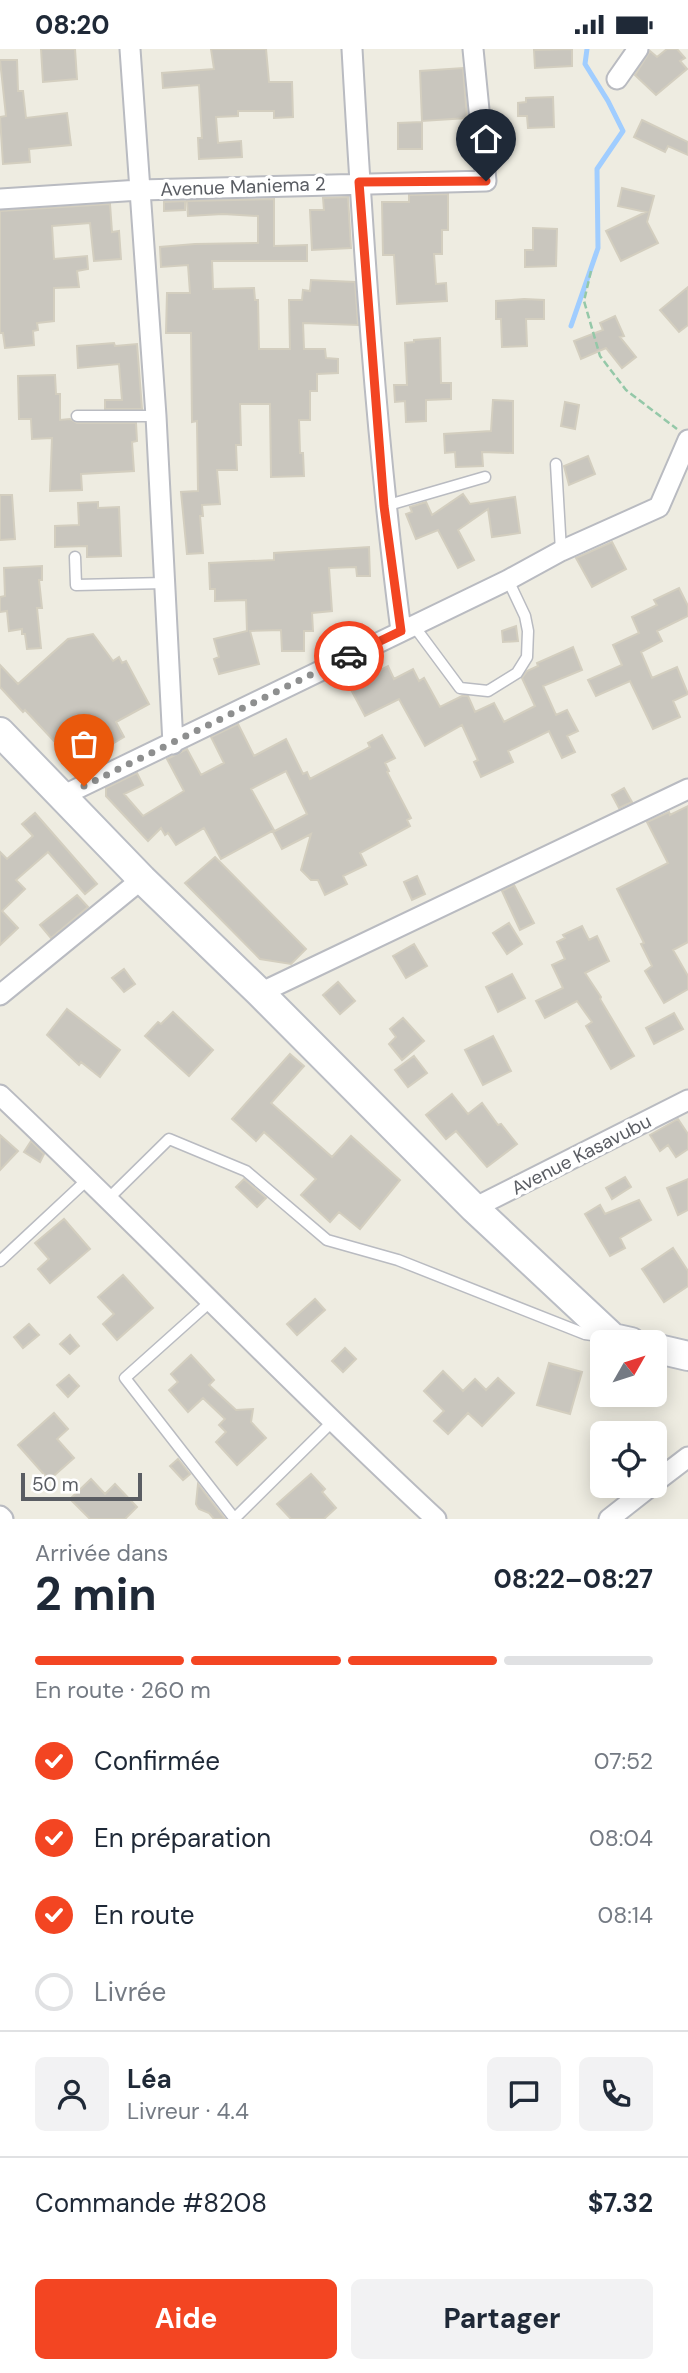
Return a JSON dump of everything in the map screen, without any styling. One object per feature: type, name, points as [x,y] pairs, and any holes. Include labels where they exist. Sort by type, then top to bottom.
[{"type":"street","points":[[130,49],[156,416],[173,744]]},
{"type":"street","points":[[352,49],[359,182],[384,506],[407,628]]},
{"type":"street","name":"Avenue Maniema 2","points":[[0,199],[140,190],[359,182],[486,181],[473,49]]},
{"type":"street","points":[[617,79],[638,49]]},
{"type":"street","points":[[62,796],[508,580],[662,499],[683,435]]},
{"type":"street","points":[[0,732],[142,879],[474,1208],[611,1330]]},
{"type":"street","points":[[260,993],[688,789]]},
{"type":"street","points":[[0,995],[142,879]]},
{"type":"street","points":[[0,1095],[88,1178],[332,1422],[436,1519]]},
{"type":"street","name":"Avenue Kasavubu","points":[[474,1208],[688,1100]]},
{"type":"street","points":[[667,1351],[688,1356]]},
{"type":"street","points":[[667,1474],[688,1457]]},
{"type":"street","points":[[609,1519],[636,1498]]},
{"type":"lane","points":[[77,416],[156,416]]},
{"type":"lane","points":[[556,464],[561,551]]},
{"type":"lane","points":[[384,506],[485,477]]},
{"type":"lane","points":[[75,557],[75,585],[165,583]]},
{"type":"lane","points":[[407,628],[460,688],[488,691],[517,673],[527,657],[528,631],[525,616],[508,580]]},
{"type":"lane","points":[[108,1198],[169,1139],[246,1171],[327,1240],[398,1260],[590,1335]]},
{"type":"lane","points":[[0,1261],[88,1178]]},
{"type":"lane","points":[[210,1302],[125,1378],[234,1519],[332,1422]]},
{"type":"path","points":[[591,271],[584,301],[600,356],[626,390],[683,435]]},
{"type":"building","points":[[41,49],[75,49],[77,79],[43,82]]},
{"type":"building","points":[[211,49],[266,49],[269,82],[292,82],[293,117],[274,118],[274,111],[238,111],[238,116],[216,117],[218,143],[241,141],[242,157],[199,159],[198,138],[202,138],[199,85],[163,88],[162,73],[214,69]]},
{"type":"building","points":[[572,49],[572,66],[535,68],[534,50]]},
{"type":"building","points":[[667,49],[677,49],[685,58],[680,61],[687,69],[656,95],[635,75],[650,51],[657,57]]},
{"type":"building","points":[[0,60],[17,60],[18,91],[23,91],[26,118],[67,113],[71,145],[29,149],[30,162],[3,164],[0,117],[6,116]]},
{"type":"building","points":[[463,68],[467,118],[422,121],[420,71]]},
{"type":"building","points":[[553,97],[554,127],[528,128],[527,116],[518,116],[518,103],[526,102],[526,98]]},
{"type":"building","points":[[642,120],[688,142],[688,155],[668,146],[665,152],[634,137]]},
{"type":"building","points":[[422,122],[422,149],[398,149],[398,123]]},
{"type":"building","points":[[622,188],[654,196],[647,222],[658,243],[621,261],[606,231],[646,212],[618,206]]},
{"type":"building","points":[[448,194],[448,230],[442,230],[442,254],[434,254],[436,284],[446,283],[447,301],[397,304],[394,255],[383,255],[382,202],[409,202],[409,195]]},
{"type":"building","points":[[348,197],[351,248],[312,250],[310,210],[324,210],[323,198]]},
{"type":"building","points":[[274,199],[274,246],[307,245],[307,261],[212,261],[213,289],[254,288],[255,300],[258,300],[259,349],[290,349],[289,300],[302,300],[303,290],[310,291],[311,280],[355,282],[358,325],[303,323],[304,349],[325,349],[326,358],[338,359],[338,373],[317,374],[317,391],[310,391],[310,420],[299,420],[304,476],[271,477],[270,404],[240,404],[241,445],[236,445],[237,470],[217,470],[220,504],[202,505],[203,516],[200,516],[203,553],[187,554],[181,492],[198,491],[197,421],[192,422],[191,333],[166,333],[167,293],[190,293],[188,265],[161,267],[160,247],[258,243],[258,216],[188,216],[187,201]]},
{"type":"building","points":[[185,201],[185,210],[164,211],[164,202]]},
{"type":"building","points":[[110,204],[112,232],[119,231],[121,259],[94,261],[90,223],[52,226],[54,259],[87,256],[88,269],[77,271],[79,287],[54,288],[54,321],[37,323],[38,330],[33,331],[34,345],[5,348],[3,333],[0,333],[0,211]]},
{"type":"building","points":[[533,228],[557,229],[556,266],[525,267],[525,250],[533,250]]},
{"type":"building","points":[[688,287],[688,325],[679,332],[660,310]]},
{"type":"building","points":[[544,300],[544,319],[526,319],[527,346],[502,347],[501,319],[496,319],[496,301]]},
{"type":"building","points":[[615,316],[624,336],[620,337],[636,357],[622,368],[606,348],[581,359],[574,341],[603,330],[600,323]]},
{"type":"building","points":[[440,338],[441,383],[451,383],[451,399],[426,400],[426,421],[406,422],[405,401],[395,402],[394,385],[407,385],[405,343]]},
{"type":"building","points":[[114,343],[115,346],[137,344],[142,409],[105,409],[105,400],[122,400],[119,364],[78,368],[77,346]]},
{"type":"building","points":[[55,375],[56,394],[60,394],[60,420],[70,419],[77,423],[136,423],[137,441],[132,442],[134,471],[81,474],[82,490],[50,491],[52,438],[32,439],[31,419],[19,419],[18,376]]},
{"type":"building","points":[[493,400],[513,401],[513,453],[482,452],[483,466],[456,467],[455,452],[445,453],[444,434],[491,431]]},
{"type":"building","points":[[565,402],[579,405],[575,429],[561,426]]},
{"type":"building","points":[[588,456],[595,474],[569,485],[564,466]]},
{"type":"building","points":[[463,494],[470,504],[515,497],[520,533],[492,537],[488,509],[458,530],[474,560],[458,568],[438,530],[416,539],[406,514],[412,512],[410,507],[426,502],[432,515]]},
{"type":"building","points":[[0,495],[12,495],[15,539],[0,540]]},
{"type":"building","points":[[98,502],[98,508],[119,507],[121,556],[87,557],[87,546],[55,547],[55,526],[79,525],[78,503]]},
{"type":"building","points":[[612,542],[626,569],[592,587],[576,558]]},
{"type":"building","points":[[369,547],[370,576],[357,576],[356,567],[329,568],[332,611],[312,613],[313,631],[304,631],[304,651],[282,651],[281,630],[250,631],[259,664],[219,674],[214,659],[219,657],[214,639],[247,631],[246,600],[215,601],[215,589],[210,589],[209,563],[274,560],[274,553]]},
{"type":"building","points":[[42,566],[42,580],[39,580],[42,608],[37,608],[41,648],[27,649],[22,629],[9,631],[7,611],[0,612],[0,597],[5,596],[4,568]]},
{"type":"building","points":[[679,588],[688,606],[688,616],[657,631],[662,641],[641,652],[652,678],[677,667],[688,694],[673,701],[680,717],[653,729],[630,681],[596,696],[588,680],[622,665],[613,645],[639,633],[632,617],[657,605],[654,600]]},
{"type":"building","points":[[516,626],[518,641],[503,642],[502,631]]},
{"type":"building","points":[[93,634],[113,661],[119,657],[122,663],[126,661],[149,704],[116,722],[124,737],[104,749],[94,733],[69,757],[0,687],[0,665],[18,684],[68,639]]},
{"type":"building","points":[[573,647],[582,670],[543,686],[556,715],[567,710],[578,731],[567,736],[575,752],[562,758],[549,731],[508,751],[513,762],[481,777],[474,762],[478,760],[462,725],[425,746],[399,699],[365,716],[349,686],[388,666],[394,679],[413,669],[419,681],[424,678],[440,707],[462,696],[468,696],[475,712],[494,703],[504,722],[535,706],[522,678],[527,671],[538,666],[537,663]]},
{"type":"building","points":[[238,724],[254,756],[286,739],[303,774],[307,772],[310,779],[370,747],[368,743],[382,735],[395,758],[385,763],[389,771],[387,772],[411,818],[407,820],[410,826],[360,853],[366,865],[343,876],[347,884],[325,895],[318,880],[311,880],[301,870],[311,834],[282,849],[273,832],[307,814],[286,771],[251,789],[274,830],[221,859],[204,828],[176,845],[161,828],[148,841],[106,796],[106,788],[137,773],[143,785],[124,794],[143,816],[184,791],[167,759],[187,749],[201,775],[224,763],[211,737]]},
{"type":"building","points":[[624,788],[632,802],[619,808],[612,795]]},
{"type":"building","points":[[688,806],[688,942],[673,950],[688,976],[688,989],[664,1003],[645,971],[652,966],[641,944],[644,943],[617,889],[668,863],[647,822]]},
{"type":"building","points":[[35,813],[97,884],[85,894],[48,852],[16,880],[25,889],[2,911],[18,928],[0,945],[0,852],[7,859],[33,836],[22,824]]},
{"type":"building","points":[[215,857],[306,949],[291,964],[260,959],[185,883]]},
{"type":"building","points":[[417,876],[425,894],[412,900],[404,882]]},
{"type":"building","points":[[514,885],[534,923],[520,930],[502,891]]},
{"type":"building","points":[[77,895],[88,907],[51,938],[40,925]]},
{"type":"building","points":[[509,923],[522,944],[507,954],[493,933]]},
{"type":"building","points":[[582,926],[589,940],[597,936],[609,961],[585,973],[634,1056],[611,1069],[586,1026],[592,1022],[577,1001],[545,1018],[536,1001],[563,988],[552,965],[565,959],[557,942],[565,938],[563,935]]},
{"type":"building","points":[[414,944],[427,966],[406,978],[393,956]]},
{"type":"building","points":[[124,969],[135,984],[124,992],[112,978]]},
{"type":"building","points":[[512,974],[525,998],[498,1012],[486,987]]},
{"type":"building","points":[[338,982],[355,1001],[340,1014],[323,995]]},
{"type":"building","points":[[67,1009],[120,1050],[100,1077],[81,1062],[79,1065],[47,1035]]},
{"type":"building","points":[[173,1012],[213,1050],[189,1076],[145,1036],[158,1022],[161,1024]]},
{"type":"building","points":[[674,1013],[683,1029],[654,1044],[646,1028]]},
{"type":"building","points":[[403,1018],[424,1041],[402,1060],[389,1044],[396,1037],[390,1029]]},
{"type":"building","points":[[493,1036],[511,1071],[483,1085],[465,1050]]},
{"type":"building","points":[[290,1054],[304,1066],[271,1103],[332,1157],[351,1136],[400,1180],[360,1229],[339,1212],[330,1222],[301,1195],[316,1179],[264,1132],[256,1141],[232,1119]]},
{"type":"building","points":[[414,1056],[427,1073],[408,1087],[395,1070]]},
{"type":"building","points":[[452,1094],[468,1114],[482,1103],[498,1125],[501,1124],[517,1144],[487,1167],[456,1131],[446,1139],[426,1115]]},
{"type":"building","points":[[678,1119],[688,1134],[688,1149],[676,1157],[668,1145],[660,1151],[650,1135]]},
{"type":"building","points":[[0,1135],[18,1151],[0,1170]]},
{"type":"building","points":[[31,1141],[44,1154],[40,1162],[24,1152]]},
{"type":"building","points":[[625,1177],[631,1187],[612,1199],[606,1188]]},
{"type":"building","points":[[244,1179],[266,1198],[257,1207],[236,1187]]},
{"type":"building","points":[[688,1179],[688,1210],[678,1215],[667,1188]]},
{"type":"building","points":[[639,1200],[651,1220],[620,1238],[625,1248],[610,1256],[585,1214],[600,1205],[605,1214]]},
{"type":"building","points":[[64,1219],[90,1249],[50,1283],[38,1269],[49,1259],[35,1243]]},
{"type":"building","points":[[673,1248],[688,1271],[688,1286],[664,1302],[642,1269]]},
{"type":"building","points":[[123,1275],[153,1308],[117,1340],[103,1324],[114,1314],[98,1297]]},
{"type":"building","points":[[315,1299],[325,1310],[297,1335],[287,1324]]},
{"type":"building","points":[[29,1324],[39,1335],[23,1348],[14,1337]]},
{"type":"building","points":[[70,1335],[79,1346],[70,1354],[60,1344]]},
{"type":"building","points":[[345,1348],[356,1359],[343,1372],[332,1361]]},
{"type":"building","points":[[191,1355],[214,1380],[209,1385],[236,1410],[253,1409],[251,1422],[266,1438],[237,1465],[216,1442],[226,1432],[219,1425],[225,1419],[203,1398],[188,1412],[169,1390],[178,1382],[171,1374]]},
{"type":"building","points":[[549,1363],[582,1372],[570,1414],[537,1405]]},
{"type":"building","points":[[443,1371],[463,1391],[475,1379],[486,1390],[498,1378],[514,1393],[482,1426],[468,1413],[448,1434],[434,1421],[444,1411],[424,1391]]},
{"type":"building","points":[[69,1375],[79,1386],[68,1397],[57,1385]]},
{"type":"building","points":[[54,1413],[68,1429],[57,1439],[74,1458],[49,1480],[18,1445]]},
{"type":"building","points":[[178,1459],[190,1474],[183,1480],[170,1466]]},
{"type":"building","points":[[311,1474],[325,1489],[322,1492],[336,1508],[324,1519],[291,1519],[277,1504]]},
{"type":"building","points":[[91,1479],[105,1494],[115,1484],[137,1507],[125,1519],[90,1519],[70,1499]]},
{"type":"building","points":[[198,1484],[225,1519],[214,1519],[209,1513],[199,1509],[196,1504]]},
{"type":"waterway","points":[[571,326],[598,248],[597,169],[623,131],[585,64],[587,49]]},
{"type":"way so far","points":[[84,786],[349,656]]},
{"type":"route","points":[[349,656],[401,631],[384,506],[359,182],[486,181]]}]
